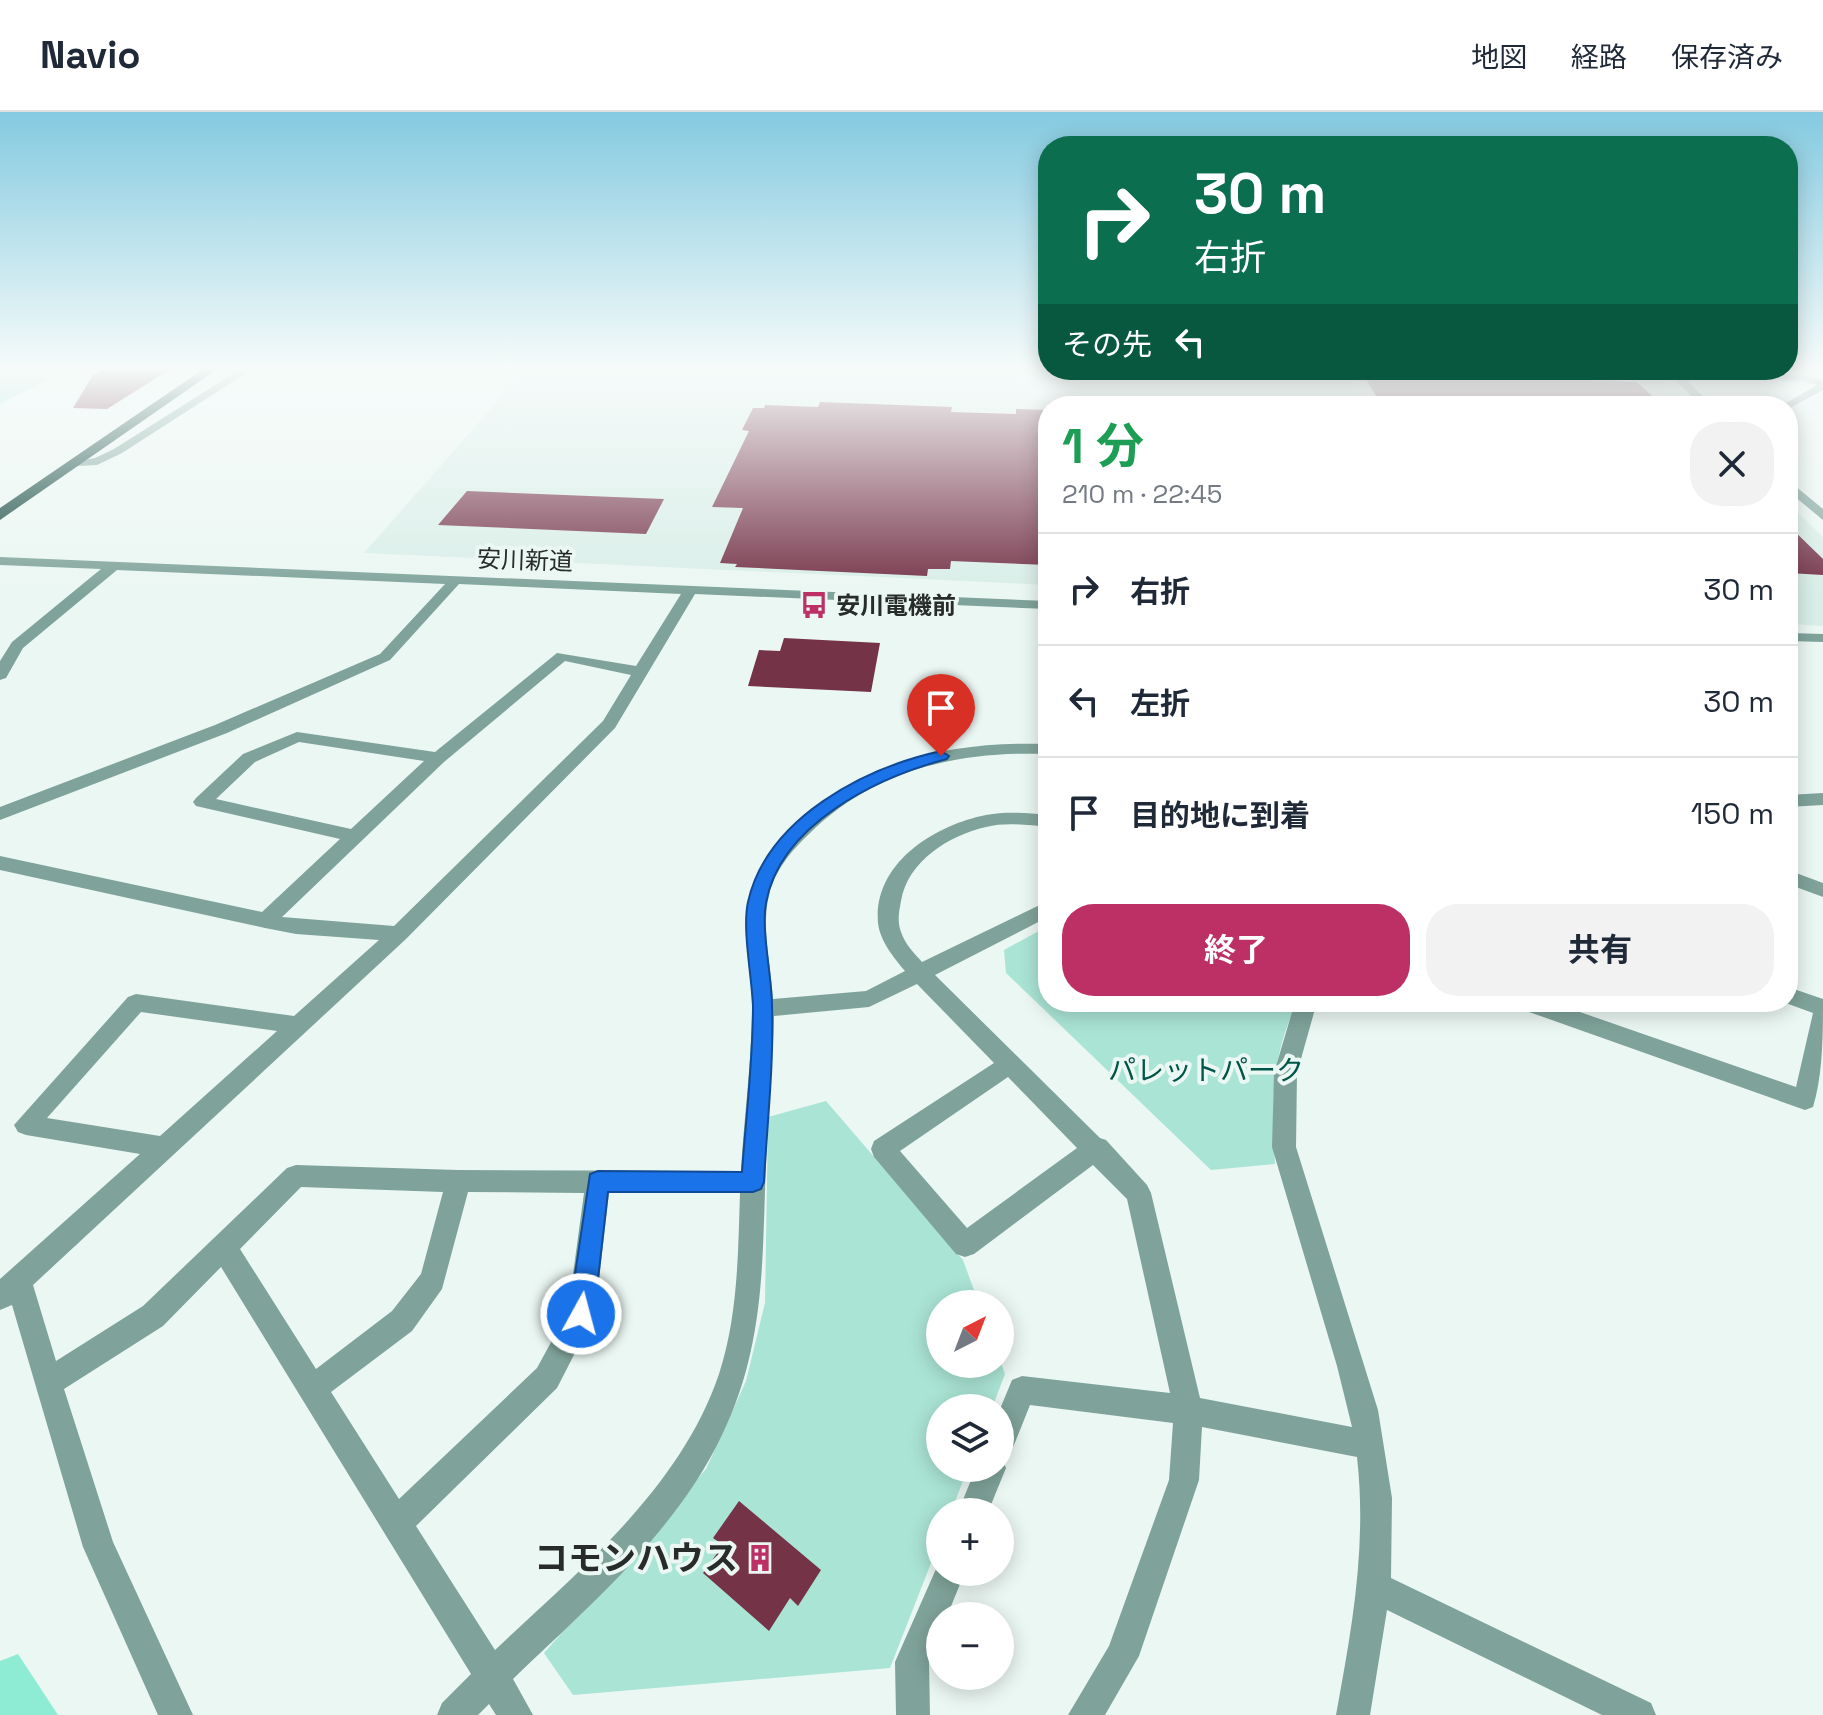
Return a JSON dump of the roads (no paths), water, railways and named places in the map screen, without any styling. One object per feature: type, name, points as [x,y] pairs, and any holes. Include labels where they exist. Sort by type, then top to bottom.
[{"type":"highway","points":[[23,481],[77,445]]},
{"type":"highway","points":[[0,515],[103,445]]},
{"type":"street","points":[[78,462],[97,461],[128,445]]},
{"type":"street","points":[[1798,493],[1823,516]]},
{"type":"street","name":"安川新道","points":[[0,561],[1038,605]]},
{"type":"street","points":[[0,675],[17,645],[113,566]]},
{"type":"street","points":[[0,814],[221,729],[385,657],[455,581]]},
{"type":"street","points":[[176,1715],[99,1547],[47,1383],[9,1288],[399,934],[609,724],[690,591]]},
{"type":"street","points":[[1798,637],[1823,638]]},
{"type":"street","points":[[265,921],[438,758],[562,656],[642,672]]},
{"type":"street","points":[[353,836],[202,802],[249,758],[297,737],[438,758]]},
{"type":"street","points":[[454,1715],[492,1675],[550,1623],[662,1502],[705,1438],[732,1377],[745,1312],[763,1008],[756,904],[767,873],[784,848],[825,806],[848,791],[909,763],[974,750],[1038,749]]},
{"type":"street","points":[[1798,800],[1823,799]]},
{"type":"street","points":[[1038,820],[1012,818],[983,821],[928,844],[902,869],[891,894],[888,927],[903,956],[1097,1148],[1138,1193],[1188,1410],[1184,1480],[1122,1656],[1085,1715]]},
{"type":"street","points":[[0,863],[296,927],[399,934]]},
{"type":"street","points":[[1798,881],[1823,890]]},
{"type":"street","points":[[763,1008],[869,999],[1038,913]]},
{"type":"street","points":[[1798,999],[1823,1008]]},
{"type":"street","points":[[164,1147],[26,1125],[136,1003],[297,1025]]},
{"type":"street","points":[[1303,1012],[1285,1064],[1280,1109],[1284,1147],[1349,1365],[1370,1445],[1378,1499],[1372,1586],[1353,1715]]},
{"type":"street","points":[[1554,1012],[1805,1100],[1823,1014]]},
{"type":"street","points":[[1011,1063],[883,1149],[965,1245],[1097,1148]]},
{"type":"street","points":[[47,1383],[153,1316],[296,1176],[458,1181],[753,1182]]},
{"type":"street","points":[[312,1389],[402,1321],[433,1280],[458,1181]]},
{"type":"street","points":[[395,1524],[547,1378],[581,1314],[598,1182]]},
{"type":"street","points":[[223,1246],[516,1715]]},
{"type":"street","points":[[1014,1410],[1022,1390],[1188,1410],[1370,1445]]},
{"type":"street","points":[[913,1715],[912,1662],[943,1586]]},
{"type":"street","points":[[1372,1586],[1639,1715]]},
{"type":"place","name":"安川電機前","points":[[814,605]]},
{"type":"place","name":"コモンハウス","points":[[760,1558]]},
{"type":"park label","name":"パレットパーク","points":[[1206,1070]]}]
